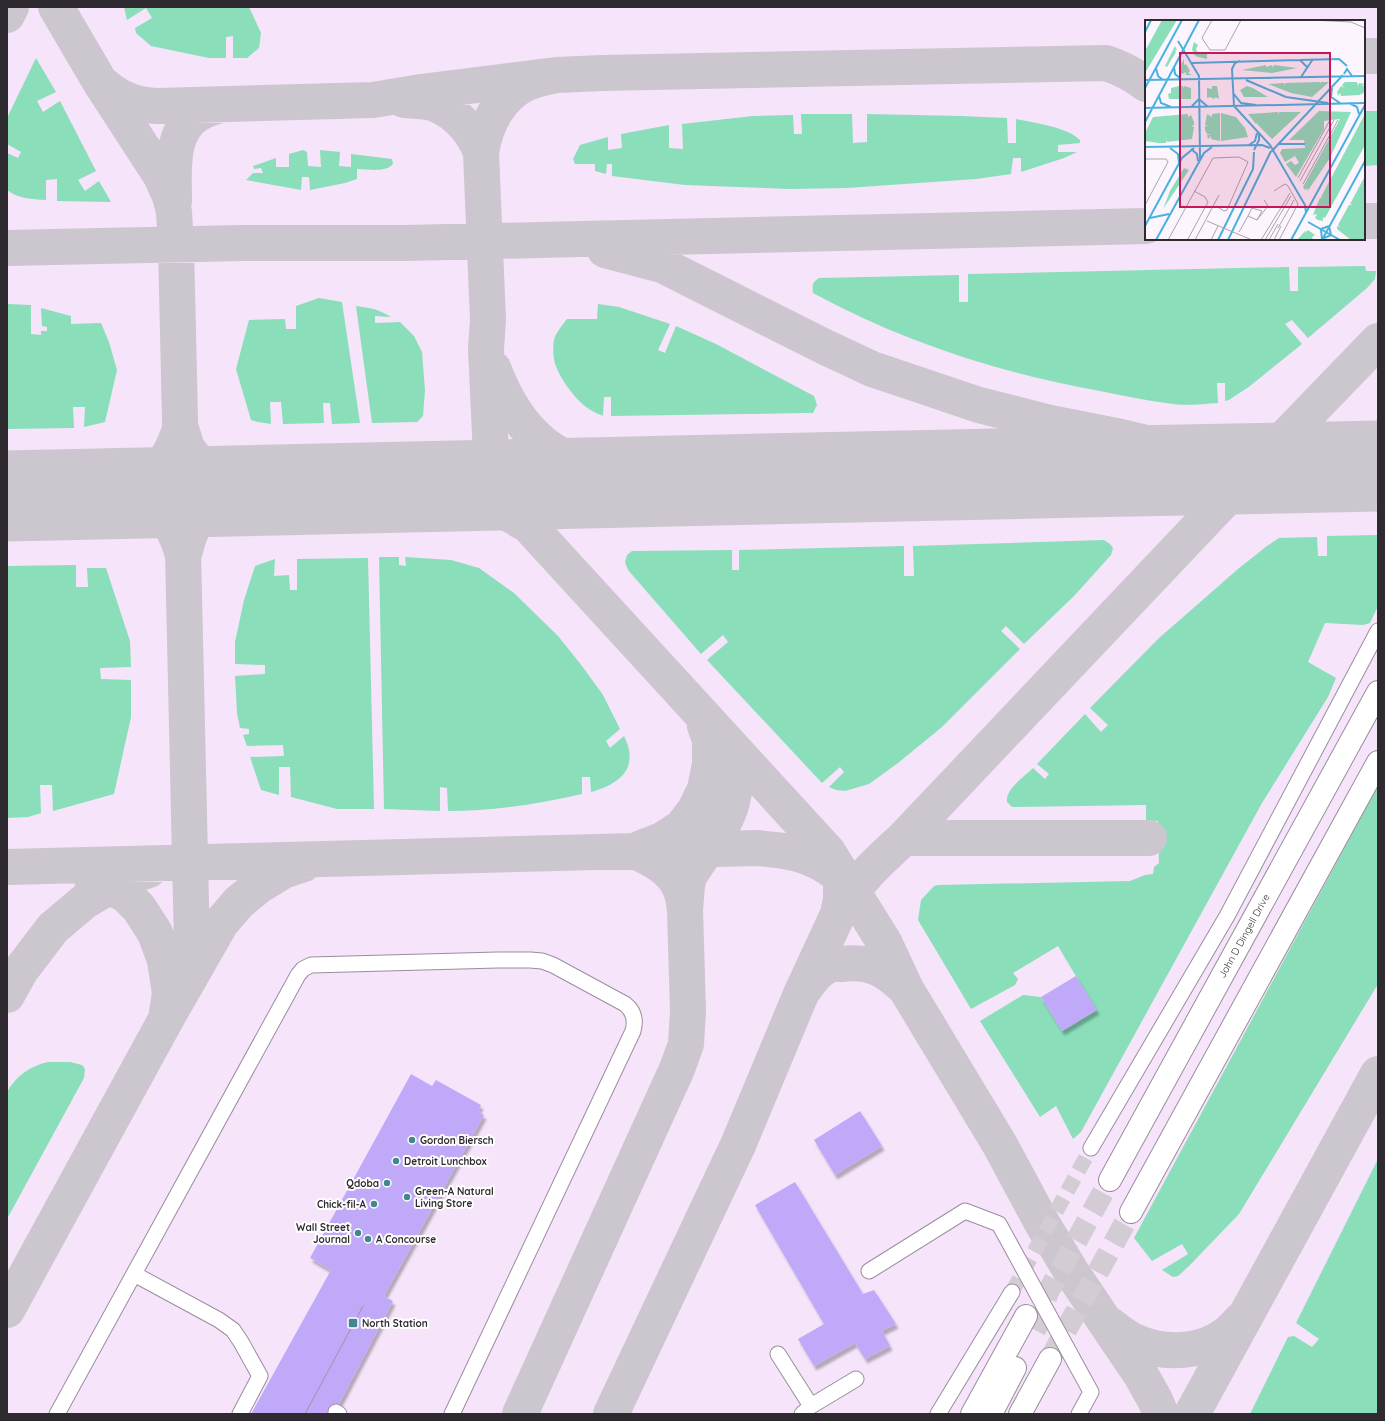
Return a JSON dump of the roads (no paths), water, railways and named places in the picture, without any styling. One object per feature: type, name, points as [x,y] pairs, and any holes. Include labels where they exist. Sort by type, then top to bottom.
[{"type":"highway","name":"John D Dingell Drive","points":[[1110,1180],[1378,692]]},
{"type":"highway","points":[[1130,1212],[1378,762]]},
{"type":"highway","points":[[972,1414],[1031,1323],[991,1414]]},
{"type":"highway","points":[[1020,1414],[1050,1359]]},
{"type":"lane","points":[[1091,1148],[1227,916],[1378,631]]},
{"type":"lane","points":[[57,1414],[294,982],[303,969],[311,966],[498,960],[542,961],[625,1004],[631,1009],[634,1016],[634,1031],[452,1414]]},
{"type":"lane","points":[[869,1271],[965,1211],[999,1224],[1091,1392],[1079,1414]]},
{"type":"lane","points":[[134,1274],[219,1320],[233,1330],[260,1376],[240,1414]]},
{"type":"lane","points":[[938,1414],[1012,1292]]},
{"type":"lane","points":[[778,1354],[806,1410],[856,1379]]},
{"type":"tunnel","points":[[1012,1292],[1091,1148]]},
{"type":"tunnel","points":[[1035,1330],[1041,1319],[1047,1294],[1110,1180]]},
{"type":"tunnel","points":[[1050,1359],[1131,1212]]},
{"type":"tram line","points":[[305,1414],[363,1306]]},
{"type":"place","name":"Gordon Biersch","points":[[412,1140]]},
{"type":"place","name":"Detroit Lunchbox","points":[[396,1161]]},
{"type":"place","name":"Qdoba","points":[[387,1183]]},
{"type":"place","name":"Green-A Natural Living Store","points":[[407,1197]]},
{"type":"place","name":"Chick-fil-A","points":[[374,1204]]},
{"type":"place","name":"Wall Street Journal","points":[[358,1233]]},
{"type":"place","name":"A Concourse","points":[[368,1239]]},
{"type":"place","name":"North Station","points":[[353,1323]]}]
